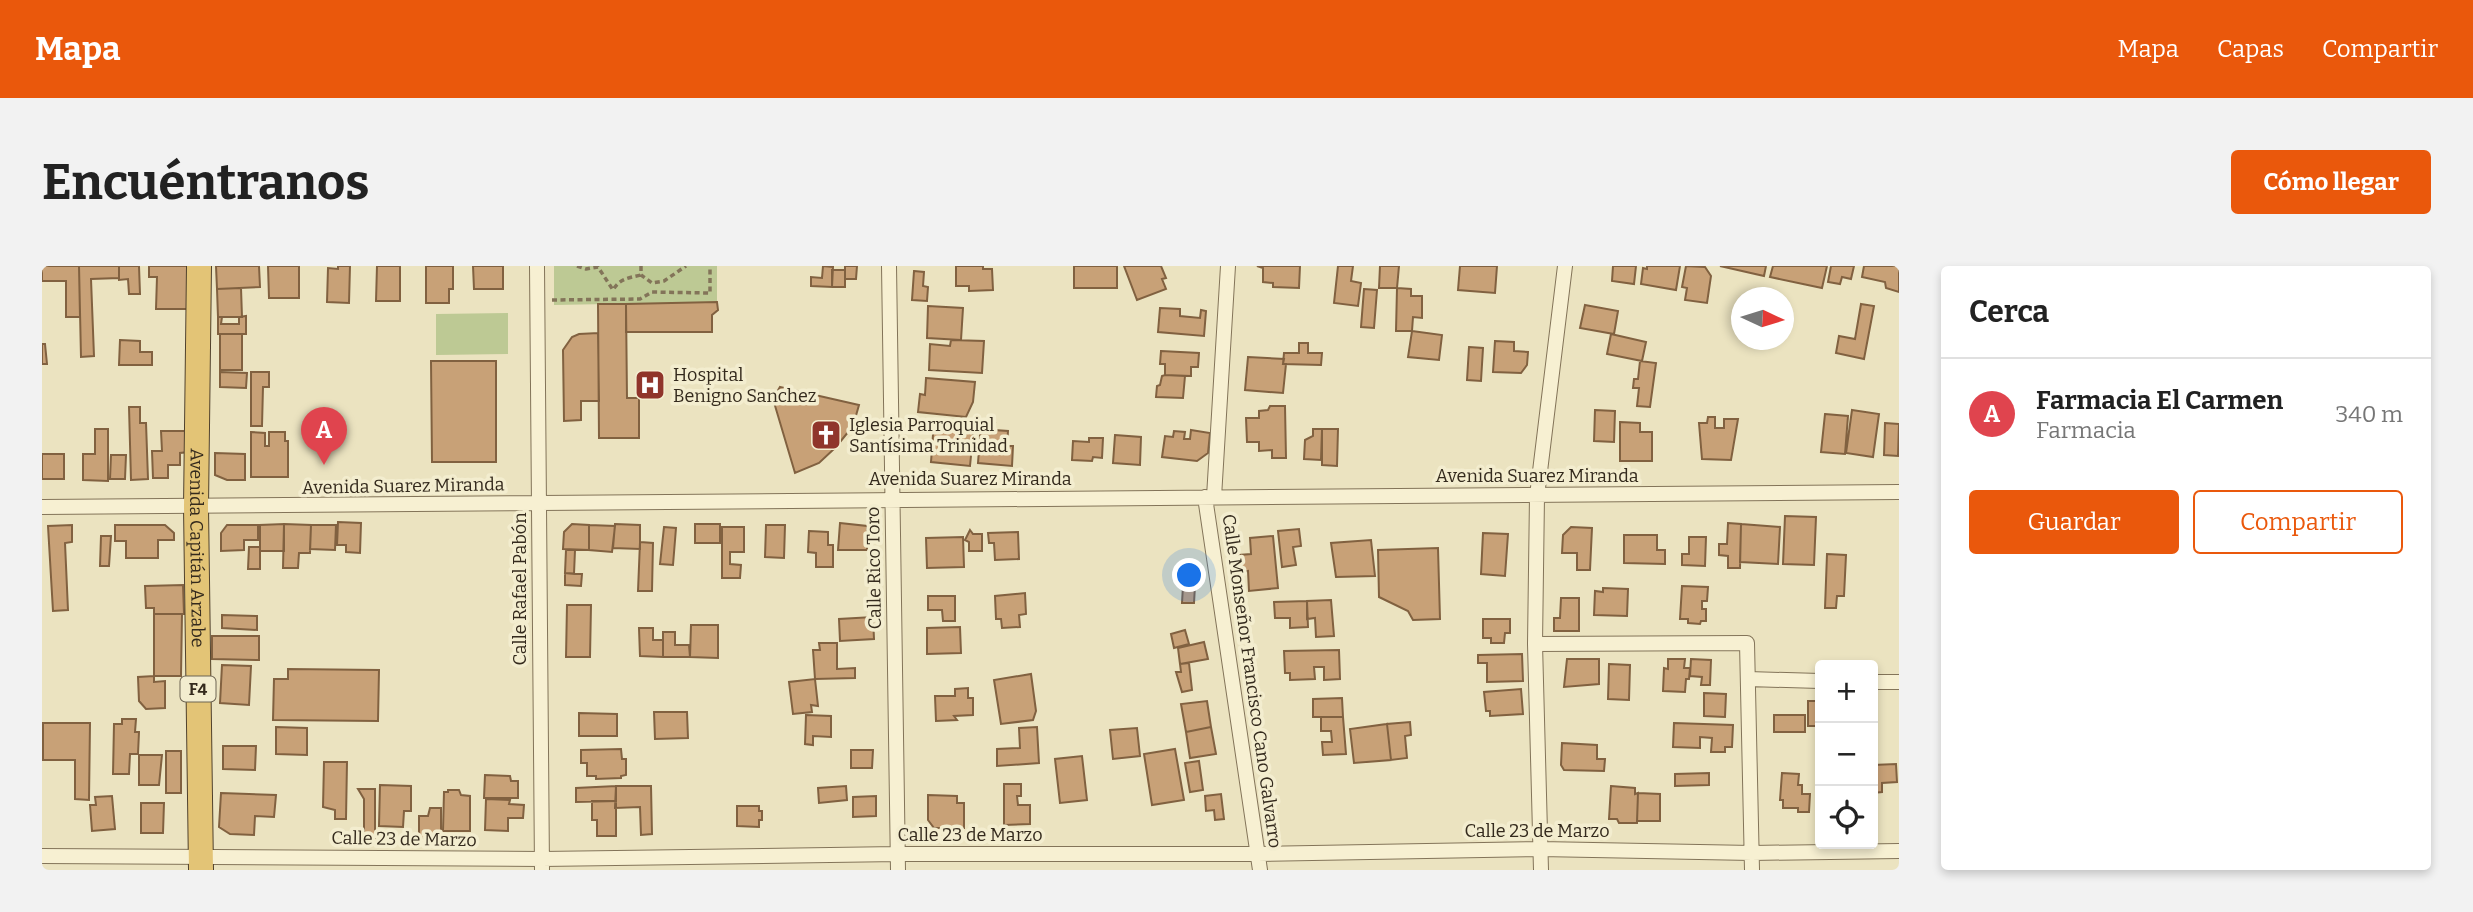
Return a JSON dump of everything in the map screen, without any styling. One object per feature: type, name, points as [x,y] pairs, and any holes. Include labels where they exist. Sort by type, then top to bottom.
[{"type":"highway","name":"Avenida Capitán Arzabe","points":[[199,266],[196,508],[201,863]]},
{"type":"street","name":"Calle Rafael Pabón","points":[[537,266],[542,865]]},
{"type":"street","name":"Calle Rico Toro","points":[[889,266],[898,870]]},
{"type":"street","name":"Calle Monseñor Francisco Cano Galvarro","points":[[1228,266],[1210,497],[1260,870]]},
{"type":"street","points":[[1541,870],[1535,644],[1537,496],[1565,266]]},
{"type":"street","name":"Avenida Suarez Miranda","points":[[42,507],[196,508],[892,499],[1899,492]]},
{"type":"street","points":[[1535,644],[1748,643],[1752,870]]},
{"type":"street","points":[[1748,679],[1815,681]]},
{"type":"street","points":[[1878,682],[1899,682]]},
{"type":"street","name":"Calle 23 de Marzo","points":[[42,856],[201,863],[542,865],[898,854],[1258,854],[1541,849],[1752,853],[1899,851]]},
{"type":"path","points":[[576,266],[586,269],[598,267],[613,290],[617,282],[641,275],[652,283],[664,281],[686,266]]},
{"type":"path","points":[[641,266],[641,275]]},
{"type":"path","points":[[537,301],[640,299],[652,292],[710,293],[710,266]]},
{"type":"green space","points":[[554,266],[717,266],[717,302],[554,305]]},
{"type":"green space","points":[[508,313],[508,354],[436,355],[436,314]]},
{"type":"building","points":[[42,266],[79,266],[80,317],[66,317],[66,281],[42,281]]},
{"type":"building","points":[[79,266],[119,266],[119,278],[91,279],[94,356],[81,357]]},
{"type":"building","points":[[119,266],[139,266],[140,294],[129,294],[128,279],[119,280]]},
{"type":"building","points":[[149,266],[187,266],[187,309],[156,309],[157,277],[149,277]]},
{"type":"building","points":[[216,266],[259,266],[260,287],[217,289]]},
{"type":"building","points":[[268,266],[299,266],[299,298],[269,298]]},
{"type":"building","points":[[338,266],[350,266],[349,303],[327,302],[328,268],[338,269]]},
{"type":"building","points":[[377,266],[400,266],[400,301],[376,301]]},
{"type":"building","points":[[426,266],[453,266],[453,289],[449,289],[449,303],[426,303]]},
{"type":"building","points":[[473,266],[503,266],[503,289],[474,289]]},
{"type":"building","points":[[823,266],[833,267],[832,287],[811,286],[811,277],[822,278]]},
{"type":"building","points":[[845,266],[857,266],[856,279],[845,279]]},
{"type":"building","points":[[956,266],[983,266],[983,269],[992,269],[993,290],[969,291],[969,286],[956,286]]},
{"type":"building","points":[[1074,266],[1117,266],[1117,288],[1074,288]]},
{"type":"building","points":[[1124,266],[1161,266],[1166,278],[1162,279],[1166,289],[1137,300]]},
{"type":"building","points":[[1257,266],[1300,266],[1299,288],[1273,287],[1273,283],[1263,282],[1263,268]]},
{"type":"building","points":[[1338,266],[1353,266],[1351,281],[1361,283],[1358,306],[1334,303]]},
{"type":"building","points":[[1380,266],[1399,266],[1397,288],[1379,288]]},
{"type":"building","points":[[1460,266],[1497,266],[1495,293],[1458,290]]},
{"type":"building","points":[[1613,266],[1636,266],[1634,284],[1612,281]]},
{"type":"building","points":[[1647,266],[1680,266],[1676,290],[1641,284],[1643,268],[1647,269]]},
{"type":"building","points":[[1686,266],[1705,267],[1711,276],[1707,303],[1685,300],[1687,288],[1682,287]]},
{"type":"building","points":[[1720,266],[1766,266],[1764,276]]},
{"type":"building","points":[[1773,266],[1827,266],[1822,288],[1770,277]]},
{"type":"building","points":[[1831,266],[1854,266],[1851,279],[1842,277],[1840,284],[1828,282]]},
{"type":"building","points":[[1864,266],[1899,266],[1899,292],[1886,288],[1885,282],[1862,277]]},
{"type":"building","points":[[832,270],[845,270],[845,287],[832,287]]},
{"type":"building","points":[[914,271],[924,272],[923,286],[928,287],[927,301],[912,300]]},
{"type":"building","points":[[241,288],[242,317],[218,317],[217,289]]},
{"type":"building","points":[[1397,288],[1411,289],[1411,296],[1422,296],[1422,318],[1413,317],[1412,331],[1396,331]]},
{"type":"building","points":[[1364,289],[1377,290],[1374,328],[1361,327]]},
{"type":"building","points":[[717,302],[718,310],[712,315],[712,332],[626,332],[626,304]]},
{"type":"building","points":[[598,304],[626,304],[627,398],[639,398],[639,438],[599,438]]},
{"type":"building","points":[[1861,304],[1874,306],[1864,359],[1836,353],[1839,336],[1855,339]]},
{"type":"building","points":[[1585,305],[1618,311],[1614,334],[1580,328]]},
{"type":"building","points":[[928,306],[963,308],[961,340],[927,338]]},
{"type":"building","points":[[1160,308],[1180,309],[1180,316],[1200,318],[1201,310],[1206,311],[1204,336],[1158,332]]},
{"type":"building","points":[[246,316],[246,334],[218,334],[218,317],[222,317],[221,324],[239,324],[239,317]]},
{"type":"building","points":[[1412,331],[1442,335],[1439,360],[1408,357]]},
{"type":"building","points":[[598,333],[599,401],[581,401],[581,420],[564,421],[563,350],[572,337]]},
{"type":"building","points":[[220,334],[242,334],[242,370],[220,370]]},
{"type":"building","points":[[1611,334],[1646,342],[1642,361],[1607,354]]},
{"type":"building","points":[[120,340],[140,341],[140,352],[152,352],[152,365],[119,365]]},
{"type":"building","points":[[951,340],[984,341],[982,373],[929,370],[930,344],[950,346]]},
{"type":"building","points":[[1495,341],[1514,342],[1514,351],[1528,352],[1527,365],[1521,373],[1493,372]]},
{"type":"building","points":[[1299,343],[1308,343],[1308,353],[1322,353],[1321,365],[1283,364],[1284,353],[1299,353]]},
{"type":"building","points":[[42,344],[45,344],[47,364],[42,364]]},
{"type":"building","points":[[1469,347],[1483,348],[1481,381],[1467,380]]},
{"type":"building","points":[[1161,351],[1199,353],[1198,367],[1191,367],[1191,376],[1165,375],[1165,364],[1160,364]]},
{"type":"building","points":[[1248,357],[1284,359],[1283,364],[1286,364],[1283,393],[1245,390]]},
{"type":"building","points":[[431,361],[496,361],[496,462],[432,462]]},
{"type":"building","points":[[1640,361],[1656,363],[1650,407],[1637,406],[1639,388],[1633,388],[1634,379],[1638,379]]},
{"type":"building","points":[[220,372],[247,373],[246,388],[220,387]]},
{"type":"building","points":[[251,372],[269,372],[269,387],[263,387],[262,426],[251,426]]},
{"type":"building","points":[[1165,375],[1185,376],[1183,398],[1156,397],[1157,386]]},
{"type":"building","points":[[926,378],[975,382],[973,402],[966,417],[918,412],[920,394],[925,395]]},
{"type":"building","points":[[780,387],[859,405],[853,426],[836,447],[819,463],[795,473],[773,399]]},
{"type":"building","points":[[1270,406],[1285,406],[1286,458],[1272,458],[1272,450],[1259,451],[1259,442],[1247,442],[1246,418],[1259,418],[1259,411],[1268,410]]},
{"type":"building","points":[[129,407],[140,407],[140,423],[146,423],[148,479],[131,480]]},
{"type":"building","points":[[1595,410],[1615,411],[1614,442],[1594,441]]},
{"type":"building","points":[[1852,410],[1879,414],[1873,457],[1846,453]]},
{"type":"building","points":[[1825,414],[1848,416],[1845,454],[1821,452]]},
{"type":"building","points":[[1708,417],[1715,417],[1715,428],[1724,428],[1724,419],[1738,419],[1731,460],[1702,459],[1699,423],[1707,423]]},
{"type":"building","points":[[934,421],[974,425],[970,466],[931,462]]},
{"type":"building","points":[[981,422],[995,423],[994,430],[1008,431],[1007,446],[1013,446],[1012,466],[978,463]]},
{"type":"building","points":[[1620,422],[1640,423],[1640,432],[1652,432],[1652,461],[1620,461]]},
{"type":"building","points":[[1885,423],[1899,424],[1898,456],[1884,455]]},
{"type":"building","points":[[95,429],[108,429],[108,481],[83,480],[83,454],[95,454]]},
{"type":"building","points":[[1313,429],[1322,429],[1321,460],[1304,459],[1305,440],[1313,436]]},
{"type":"building","points":[[1322,429],[1338,429],[1337,466],[1322,465]]},
{"type":"building","points":[[1191,430],[1210,433],[1208,453],[1197,461],[1162,457],[1165,436],[1173,437],[1174,431],[1185,432],[1184,439],[1190,439]]},
{"type":"building","points":[[161,431],[189,431],[189,452],[180,453],[180,465],[168,465],[168,478],[153,478],[152,451],[162,451]]},
{"type":"building","points":[[251,432],[265,433],[265,446],[269,446],[269,432],[285,432],[285,441],[288,441],[288,477],[251,477]]},
{"type":"building","points":[[1115,435],[1141,437],[1140,465],[1113,463]]},
{"type":"building","points":[[1089,438],[1103,438],[1102,458],[1093,457],[1092,461],[1072,460],[1073,441],[1089,442]]},
{"type":"building","points":[[215,453],[245,454],[245,480],[227,480],[215,475]]},
{"type":"building","points":[[42,454],[64,454],[64,479],[42,479]]},
{"type":"building","points":[[111,455],[126,455],[125,479],[110,479]]},
{"type":"building","points":[[1785,516],[1816,517],[1814,565],[1783,564]]},
{"type":"building","points":[[338,522],[361,523],[360,553],[346,552],[346,545],[337,545]]},
{"type":"building","points":[[840,523],[867,526],[867,550],[838,550]]},
{"type":"building","points":[[1728,523],[1741,524],[1740,568],[1728,568],[1728,556],[1719,555],[1719,544],[1727,544]]},
{"type":"building","points":[[284,524],[284,551],[260,551],[260,525]]},
{"type":"building","points":[[284,524],[311,525],[310,553],[299,553],[298,568],[283,568]]},
{"type":"building","points":[[572,524],[589,525],[589,550],[563,549],[564,532]]},
{"type":"building","points":[[615,524],[640,525],[640,549],[613,548]]},
{"type":"building","points":[[695,524],[720,524],[720,543],[695,543]]},
{"type":"building","points":[[1741,524],[1780,527],[1778,564],[1740,562]]},
{"type":"building","points":[[72,525],[72,542],[65,543],[68,610],[53,611],[48,526]]},
{"type":"building","points":[[115,525],[165,525],[174,533],[174,540],[158,540],[158,558],[126,558],[126,541],[115,541]]},
{"type":"building","points":[[227,525],[258,525],[258,540],[244,540],[244,550],[221,551],[221,533]]},
{"type":"building","points":[[311,525],[336,525],[335,550],[310,549]]},
{"type":"building","points":[[589,525],[615,526],[612,552],[589,550]]},
{"type":"building","points":[[766,525],[785,525],[784,558],[765,557]]},
{"type":"building","points":[[664,527],[676,528],[673,565],[660,564]]},
{"type":"building","points":[[722,527],[744,527],[744,552],[730,552],[730,564],[741,565],[740,578],[722,578]]},
{"type":"building","points":[[1571,527],[1592,528],[1590,570],[1577,570],[1577,553],[1562,553],[1563,535]]},
{"type":"building","points":[[1299,529],[1301,546],[1293,547],[1296,565],[1282,567],[1278,531]]},
{"type":"building","points":[[970,530],[973,534],[982,534],[982,551],[969,551],[969,542],[965,540]]},
{"type":"building","points":[[809,531],[828,532],[828,545],[833,545],[833,567],[816,567],[816,553],[808,552]]},
{"type":"building","points":[[1018,532],[1019,559],[995,560],[994,543],[989,543],[988,533]]},
{"type":"building","points":[[1483,533],[1508,534],[1505,576],[1481,574]]},
{"type":"building","points":[[1624,535],[1657,535],[1657,550],[1665,550],[1665,564],[1624,563]]},
{"type":"building","points":[[101,536],[111,536],[109,566],[100,566]]},
{"type":"building","points":[[1273,536],[1278,588],[1249,591],[1248,571],[1240,572],[1239,555],[1251,554],[1250,538]]},
{"type":"building","points":[[963,537],[964,567],[927,568],[926,538]]},
{"type":"building","points":[[1689,537],[1706,537],[1705,566],[1682,565],[1682,554],[1689,554]]},
{"type":"building","points":[[1371,540],[1375,576],[1336,577],[1331,543]]},
{"type":"building","points":[[640,542],[653,543],[652,591],[638,591]]},
{"type":"building","points":[[249,547],[260,547],[260,569],[248,569]]},
{"type":"building","points":[[1438,548],[1440,619],[1413,620],[1408,611],[1379,597],[1378,550]]},
{"type":"building","points":[[566,550],[575,550],[574,574],[565,573]]},
{"type":"building","points":[[1827,554],[1846,555],[1844,596],[1837,596],[1836,608],[1825,608]]},
{"type":"building","points":[[1184,568],[1196,569],[1194,603],[1182,603]]},
{"type":"building","points":[[565,573],[582,574],[581,586],[565,585]]},
{"type":"building","points":[[183,585],[184,614],[154,614],[154,608],[146,608],[145,586]]},
{"type":"building","points":[[1682,586],[1708,587],[1707,601],[1702,601],[1702,609],[1706,609],[1706,621],[1701,621],[1700,624],[1680,619]]},
{"type":"building","points":[[1603,588],[1628,589],[1627,616],[1594,615],[1595,591],[1603,592]]},
{"type":"building","points":[[1025,593],[1026,614],[1019,615],[1020,627],[1002,628],[1001,619],[996,619],[995,596]]},
{"type":"building","points":[[928,596],[955,596],[955,621],[943,621],[942,610],[928,610]]},
{"type":"building","points":[[1561,598],[1579,598],[1579,631],[1554,631],[1554,618],[1560,618]]},
{"type":"building","points":[[1331,600],[1334,636],[1316,637],[1315,618],[1307,619],[1307,601]]},
{"type":"building","points":[[1307,601],[1308,627],[1290,628],[1290,618],[1275,618],[1274,602]]},
{"type":"building","points":[[567,605],[591,605],[590,657],[566,657]]},
{"type":"building","points":[[154,614],[182,614],[181,676],[154,676]]},
{"type":"building","points":[[222,615],[257,616],[257,630],[222,628]]},
{"type":"building","points":[[873,617],[874,639],[840,641],[839,619]]},
{"type":"building","points":[[1483,619],[1510,619],[1510,633],[1505,633],[1504,643],[1491,643],[1491,638],[1483,638]]},
{"type":"building","points":[[691,625],[718,625],[718,658],[690,657]]},
{"type":"building","points":[[960,627],[961,653],[927,654],[927,628]]},
{"type":"building","points":[[639,628],[653,628],[653,640],[663,640],[663,657],[640,656]]},
{"type":"building","points":[[1185,630],[1189,644],[1174,648],[1171,634]]},
{"type":"building","points":[[663,632],[675,632],[675,645],[689,645],[690,657],[663,657]]},
{"type":"building","points":[[212,636],[259,636],[259,660],[212,659]]},
{"type":"building","points":[[1204,642],[1208,659],[1180,664],[1178,648]]},
{"type":"building","points":[[819,643],[837,643],[837,669],[855,668],[855,678],[815,679],[813,650],[820,650]]},
{"type":"building","points":[[1339,650],[1340,679],[1324,680],[1324,667],[1314,667],[1315,679],[1290,680],[1290,673],[1285,673],[1284,651]]},
{"type":"building","points":[[1522,654],[1523,681],[1487,682],[1487,663],[1478,663],[1478,655]]},
{"type":"building","points":[[1567,659],[1599,659],[1599,684],[1564,687]]},
{"type":"building","points":[[1668,659],[1685,659],[1684,668],[1690,668],[1685,692],[1663,691],[1664,668],[1668,669]]},
{"type":"building","points":[[1691,659],[1711,660],[1710,685],[1701,685],[1702,677],[1690,676]]},
{"type":"building","points":[[1189,663],[1192,690],[1182,692],[1176,672],[1181,672],[1180,664]]},
{"type":"building","points":[[1609,664],[1630,665],[1629,700],[1608,699]]},
{"type":"building","points":[[222,665],[251,666],[249,705],[220,703]]},
{"type":"building","points":[[288,669],[379,670],[378,721],[273,720],[274,679],[288,679]]},
{"type":"building","points":[[1031,674],[1036,711],[1033,720],[1001,724],[994,680]]},
{"type":"building","points":[[154,676],[154,682],[165,681],[165,708],[146,709],[139,701],[138,677]]},
{"type":"building","points":[[815,679],[818,706],[811,705],[812,712],[793,714],[789,682]]},
{"type":"building","points":[[968,688],[968,698],[973,698],[973,715],[954,716],[957,720],[936,721],[935,696],[955,696],[955,689]]},
{"type":"building","points":[[1521,689],[1523,714],[1490,716],[1490,711],[1486,711],[1484,692]]},
{"type":"building","points":[[1704,693],[1726,694],[1725,717],[1704,716]]},
{"type":"building","points":[[1342,698],[1343,717],[1313,717],[1313,699]]},
{"type":"building","points":[[1207,701],[1211,727],[1186,732],[1181,704]]},
{"type":"building","points":[[1808,701],[1815,701],[1815,726],[1808,726]]},
{"type":"building","points":[[654,712],[687,712],[688,738],[655,739]]},
{"type":"building","points":[[579,713],[617,714],[617,736],[579,736]]},
{"type":"building","points":[[806,715],[831,716],[831,737],[813,736],[813,745],[805,744]]},
{"type":"building","points":[[1774,715],[1805,715],[1805,732],[1774,732]]},
{"type":"building","points":[[1321,717],[1343,717],[1346,754],[1323,755],[1322,742],[1332,742],[1331,731],[1321,731]]},
{"type":"building","points":[[122,719],[136,719],[135,732],[139,732],[138,754],[130,754],[129,774],[113,774],[114,724],[122,724]]},
{"type":"building","points":[[1410,722],[1411,735],[1405,736],[1407,758],[1391,760],[1387,724]]},
{"type":"building","points":[[43,723],[90,723],[89,800],[75,799],[75,760],[43,760]]},
{"type":"building","points":[[1674,723],[1733,725],[1732,747],[1725,747],[1725,752],[1711,752],[1712,738],[1700,737],[1700,748],[1673,747]]},
{"type":"building","points":[[1387,724],[1391,760],[1354,763],[1350,729]]},
{"type":"building","points":[[276,727],[307,728],[307,755],[276,754]]},
{"type":"building","points":[[1037,727],[1039,763],[997,766],[997,749],[1020,748],[1019,728]]},
{"type":"building","points":[[1211,727],[1216,754],[1190,758],[1186,732]]},
{"type":"building","points":[[1137,728],[1140,756],[1113,759],[1110,730]]},
{"type":"building","points":[[1562,743],[1597,745],[1597,759],[1605,759],[1604,771],[1564,770],[1561,765]]},
{"type":"building","points":[[223,746],[256,746],[255,770],[223,769]]},
{"type":"building","points":[[621,749],[622,759],[626,759],[626,775],[621,778],[596,779],[596,776],[587,776],[587,763],[581,763],[581,750]]},
{"type":"building","points":[[1175,749],[1184,800],[1152,805],[1144,754]]},
{"type":"building","points":[[851,750],[873,750],[872,768],[851,768]]},
{"type":"building","points":[[166,751],[181,751],[181,793],[166,793]]},
{"type":"building","points":[[139,755],[162,755],[159,785],[139,785]]},
{"type":"building","points":[[1082,756],[1087,800],[1060,803],[1055,759]]},
{"type":"building","points":[[1199,761],[1203,790],[1190,792],[1185,763]]},
{"type":"building","points":[[324,762],[347,762],[346,819],[335,819],[335,810],[323,807]]},
{"type":"building","points":[[1896,764],[1897,782],[1882,783],[1882,792],[1878,792],[1878,786],[1878,765]]},
{"type":"building","points":[[1709,773],[1709,785],[1675,786],[1675,774]]},
{"type":"building","points":[[1782,773],[1799,774],[1798,785],[1802,785],[1802,794],[1810,794],[1809,812],[1798,812],[1798,808],[1783,808],[1783,800],[1780,800]]},
{"type":"building","points":[[485,775],[510,776],[511,781],[518,781],[518,798],[484,798]]},
{"type":"building","points":[[1004,784],[1021,784],[1021,796],[1017,796],[1018,805],[1030,805],[1030,824],[1004,825]]},
{"type":"building","points":[[380,785],[411,786],[411,811],[404,811],[403,827],[379,826]]},
{"type":"building","points":[[616,786],[651,786],[652,834],[641,835],[640,807],[615,808]]},
{"type":"building","points":[[616,786],[616,801],[576,802],[576,788]]},
{"type":"building","points":[[846,786],[847,800],[819,803],[818,788]]},
{"type":"building","points":[[1611,786],[1635,788],[1635,794],[1638,793],[1637,823],[1619,823],[1617,819],[1609,819]]},
{"type":"building","points":[[358,789],[375,789],[375,838],[364,838],[364,799]]},
{"type":"building","points":[[459,790],[461,795],[470,796],[470,831],[443,831],[444,792]]},
{"type":"building","points":[[221,793],[276,795],[274,817],[255,816],[254,835],[230,834],[219,827]]},
{"type":"building","points":[[1638,793],[1660,794],[1660,821],[1637,821]]},
{"type":"building","points":[[1221,794],[1224,819],[1215,820],[1214,810],[1206,811],[1205,796]]},
{"type":"building","points":[[928,795],[957,796],[957,803],[964,803],[964,828],[934,828],[928,820]]},
{"type":"building","points":[[112,796],[115,829],[92,831],[90,805],[96,805],[95,797]]},
{"type":"building","points":[[876,796],[876,816],[853,817],[853,797]]},
{"type":"building","points":[[486,799],[510,800],[509,804],[524,805],[523,818],[508,818],[508,831],[485,830]]},
{"type":"building","points":[[592,801],[616,801],[616,836],[597,836],[597,820],[592,820]]},
{"type":"building","points":[[141,803],[164,803],[163,833],[141,833]]},
{"type":"building","points":[[737,806],[759,806],[762,820],[759,820],[759,827],[737,826]]},
{"type":"building","points":[[430,808],[441,808],[441,839],[419,839],[419,816],[428,816]]},
{"type":"place","name":"Hospital Benigno Sanchez","points":[[650,385]]},
{"type":"place","name":"Iglesia Parroquial Santísima Trinidad","points":[[826,435]]},
{"type":"place","name":"Farmacia El Carmen","points":[[324,465]]}]
